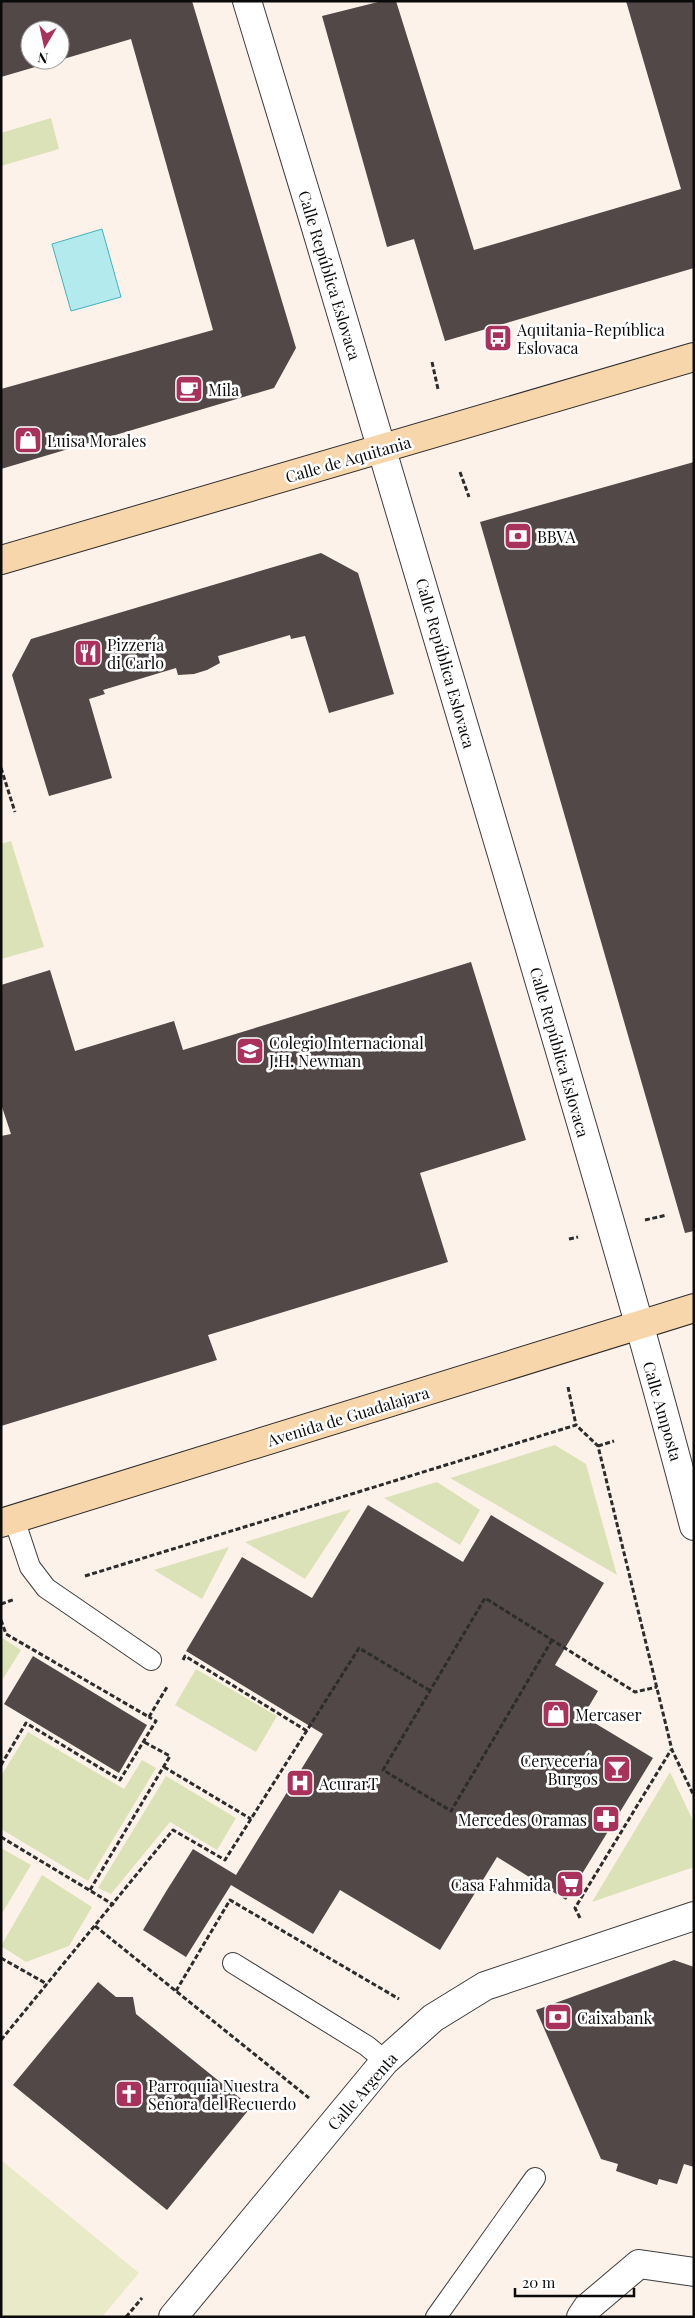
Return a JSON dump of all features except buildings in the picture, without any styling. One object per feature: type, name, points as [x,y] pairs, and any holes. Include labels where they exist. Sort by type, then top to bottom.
[{"type":"street","name":"Calle República Eslovaca","points":[[247,1],[384,449],[639,1326]]},
{"type":"street","name":"Calle de Aquitania","points":[[1,560],[694,358]]},
{"type":"street","name":"Avenida de Guadalajara","points":[[8,1521],[694,1308]]},
{"type":"street","name":"Calle Amposta","points":[[639,1326],[694,1526]]},
{"type":"street","name":"Calle Argenta","points":[[173,2317],[385,2061],[433,2018],[485,1986],[694,1916]]},
{"type":"street","points":[[581,2317],[587,2308],[639,2264],[694,2272]]},
{"type":"lane","points":[[8,1521],[30,1566],[46,1588],[151,1660]]},
{"type":"lane","points":[[233,1963],[367,2046],[385,2061]]},
{"type":"lane","points":[[436,2317],[536,2178]]},
{"type":"path","points":[[432,362],[438,389]]},
{"type":"path","points":[[460,472],[468,497]]},
{"type":"path","points":[[1,768],[15,812]]},
{"type":"path","points":[[640,1221],[667,1215]]},
{"type":"path","points":[[568,1387],[576,1425],[598,1446],[672,1750],[694,1796]]},
{"type":"path","points":[[1,1604],[46,1588],[576,1425]]},
{"type":"path","points":[[598,1446],[614,1441]]},
{"type":"path","points":[[552,1640],[451,1811],[383,1770],[485,1598],[635,1692],[657,1687]]},
{"type":"path","points":[[1,2040],[114,1905],[173,1830],[224,1860],[359,1648],[429,1690]]},
{"type":"path","points":[[1,1765],[26,1724],[120,1780],[156,1721],[149,1717]]},
{"type":"path","points":[[90,1890],[170,1756],[144,1742]]},
{"type":"path","points":[[580,1919],[575,1908],[672,1750]]},
{"type":"path","points":[[163,1766],[251,1819]]},
{"type":"path","points":[[1,1837],[114,1905]]},
{"type":"path","points":[[176,1991],[230,1900],[399,2000]]},
{"type":"path","points":[[95,1926],[309,2098]]},
{"type":"path","points":[[1,1958],[47,1984]]},
{"type":"green space","points":[[51,118],[59,149],[1,166],[1,133]]},
{"type":"green space","points":[[11,841],[44,947],[1,959],[1,844]]},
{"type":"green space","points":[[555,1445],[586,1464],[617,1575],[450,1478]]},
{"type":"green space","points":[[437,1482],[480,1510],[460,1545],[384,1498]]},
{"type":"green space","points":[[351,1509],[305,1579],[245,1542]]},
{"type":"green space","points":[[229,1547],[202,1599],[154,1570]]},
{"type":"green space","points":[[1,1637],[21,1650],[1,1682]]},
{"type":"green space","points":[[196,1669],[277,1716],[256,1752],[175,1705]]},
{"type":"green space","points":[[28,1732],[124,1789],[142,1760],[156,1768],[88,1881],[1,1829],[1,1776]]},
{"type":"green space","points":[[670,1772],[694,1823],[694,1867],[592,1902]]},
{"type":"green space","points":[[166,1776],[236,1818],[217,1850],[170,1822],[111,1894],[98,1888]]},
{"type":"green space","points":[[1,1848],[31,1865],[1,1915]]},
{"type":"green space","points":[[42,1875],[92,1907],[69,1946],[26,1962],[1,1946]]},
{"type":"green space","points":[[1,2160],[139,2273],[102,2317],[5,2317],[1,2313]]},
{"type":"water","points":[[102,229],[121,297],[71,311],[52,244]]},
{"type":"place","name":"Aquitania-República Eslovaca","points":[[498,338]]},
{"type":"place","name":"Mila","points":[[189,389]]},
{"type":"place","name":"Luisa Morales","points":[[28,440]]},
{"type":"place","name":"BBVA","points":[[518,536]]},
{"type":"place","name":"Pizzería di Carlo","points":[[88,653]]},
{"type":"place","name":"Colegio Internacional J.H. Newman","points":[[250,1051]]},
{"type":"place","name":"Mercaser","points":[[556,1714]]},
{"type":"place","name":"Cervecería Burgos","points":[[617,1769]]},
{"type":"place","name":"AcurarT","points":[[300,1783]]},
{"type":"place","name":"Mercedes Oramas","points":[[606,1819]]},
{"type":"place","name":"Casa Fahmida","points":[[570,1884]]},
{"type":"place","name":"Caixabank","points":[[558,2017]]},
{"type":"place","name":"Parroquia Nuestra Señora del Recuerdo","points":[[129,2094]]}]
